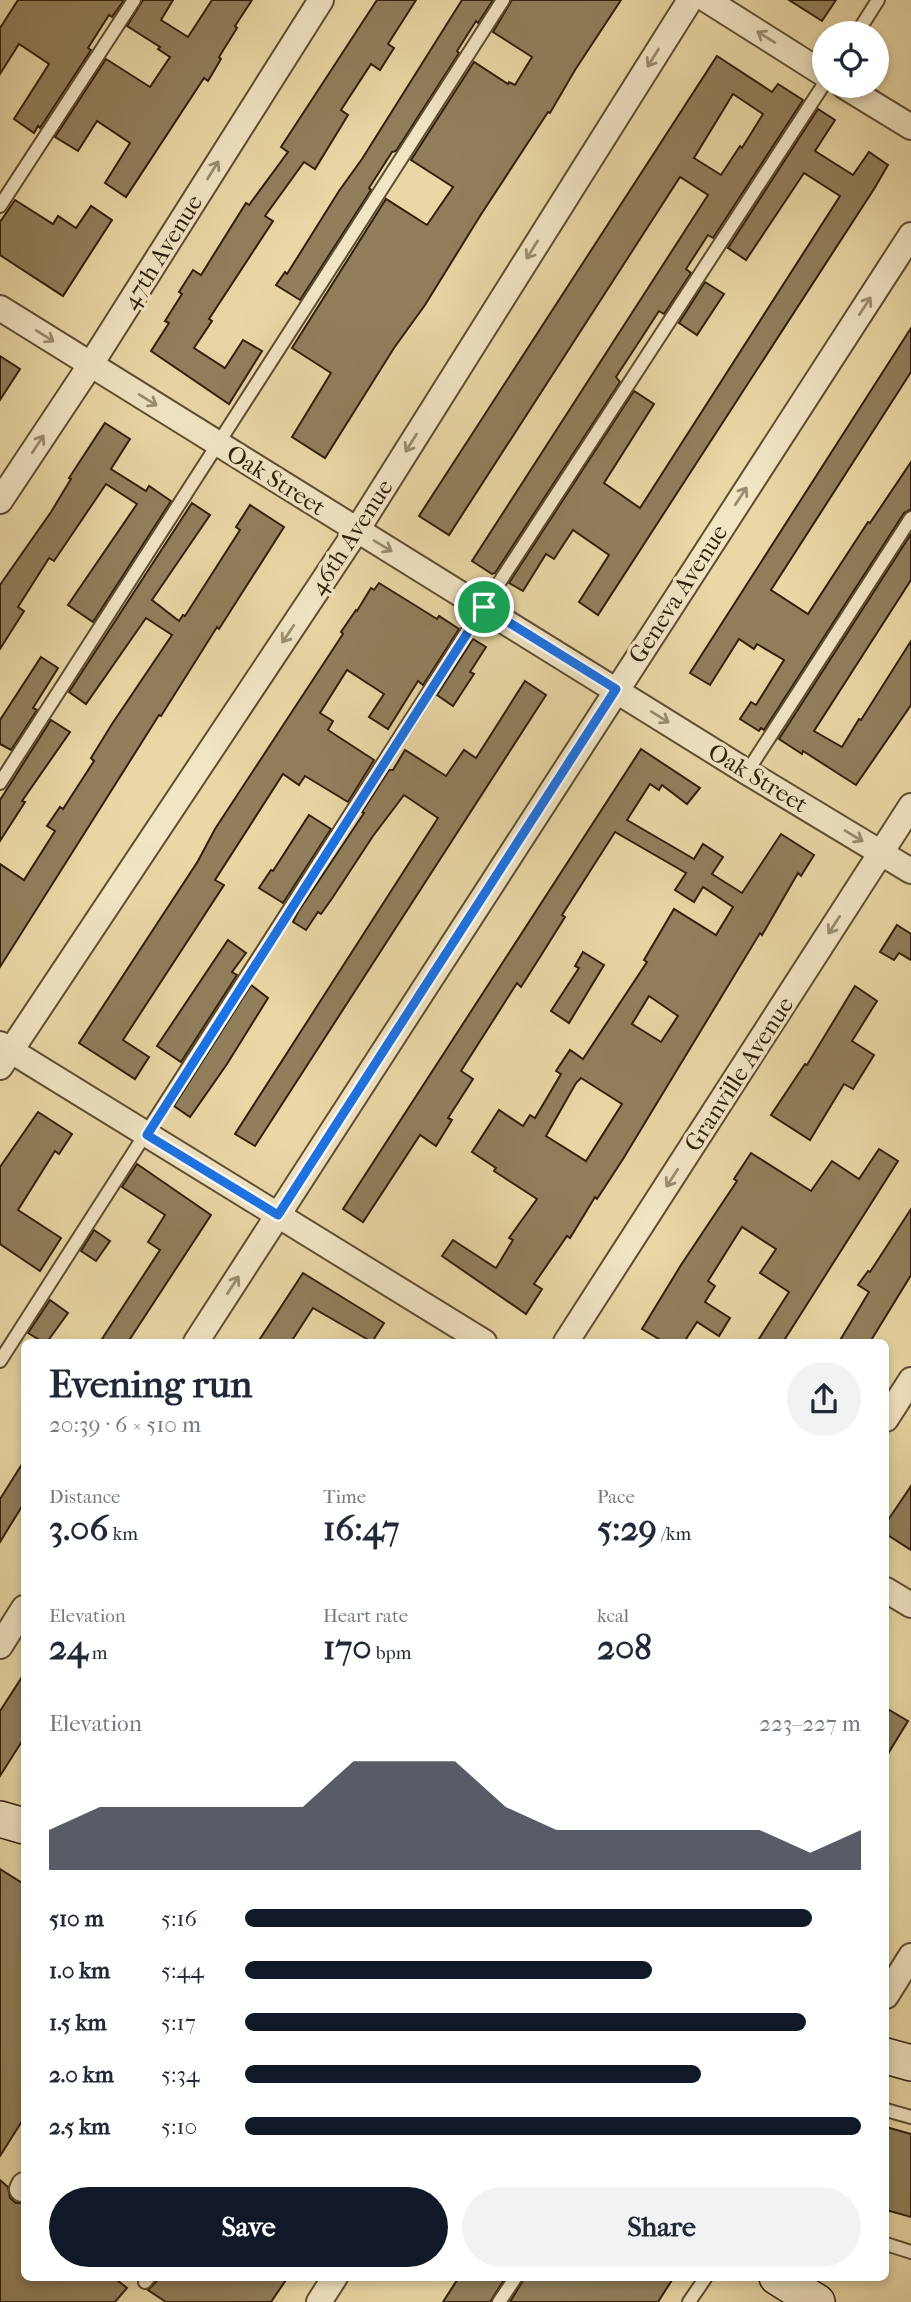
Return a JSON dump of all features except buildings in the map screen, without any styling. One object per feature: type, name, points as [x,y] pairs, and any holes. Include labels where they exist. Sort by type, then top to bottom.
[{"type":"main road","points":[[0,1819],[21,1825]]},
{"type":"main road","points":[[889,2057],[911,2063]]},
{"type":"main road","points":[[783,2281],[817,2302]]},
{"type":"street","name":"47th Avenue","points":[[0,501],[321,0]]},
{"type":"street","name":"46th Avenue","points":[[3,1054],[357,530],[690,0]]},
{"type":"street","points":[[706,0],[812,66]]},
{"type":"street","points":[[864,98],[911,127]]},
{"type":"street","name":"Geneva Avenue","points":[[198,1339],[911,234]]},
{"type":"street","name":"Oak Street","points":[[0,308],[911,871]]},
{"type":"street","name":"Granville Avenue","points":[[568,1339],[911,806]]},
{"type":"street","points":[[3,1054],[147,1135],[479,1339]]},
{"type":"street","points":[[889,1414],[911,1380]]},
{"type":"street","points":[[889,1592],[911,1605]]},
{"type":"street","points":[[0,1646],[21,1613]]},
{"type":"street","points":[[889,1991],[911,1956]]},
{"type":"street","points":[[319,2302],[332,2281]]},
{"type":"lane","points":[[0,206],[134,0]]},
{"type":"lane","points":[[0,783],[503,0]]},
{"type":"lane","points":[[865,21],[878,0]]},
{"type":"lane","points":[[0,1361],[815,98]]},
{"type":"lane","points":[[747,772],[911,518]]},
{"type":"lane","points":[[889,2111],[911,2117]]},
{"type":"lane","points":[[889,2245],[911,2252]]},
{"type":"lane","points":[[499,2302],[513,2281]]},
{"type":"lane","points":[[690,2302],[703,2281]]},
{"type":"route","points":[[484,607],[616,689],[278,1215],[147,1135],[484,607]]}]
